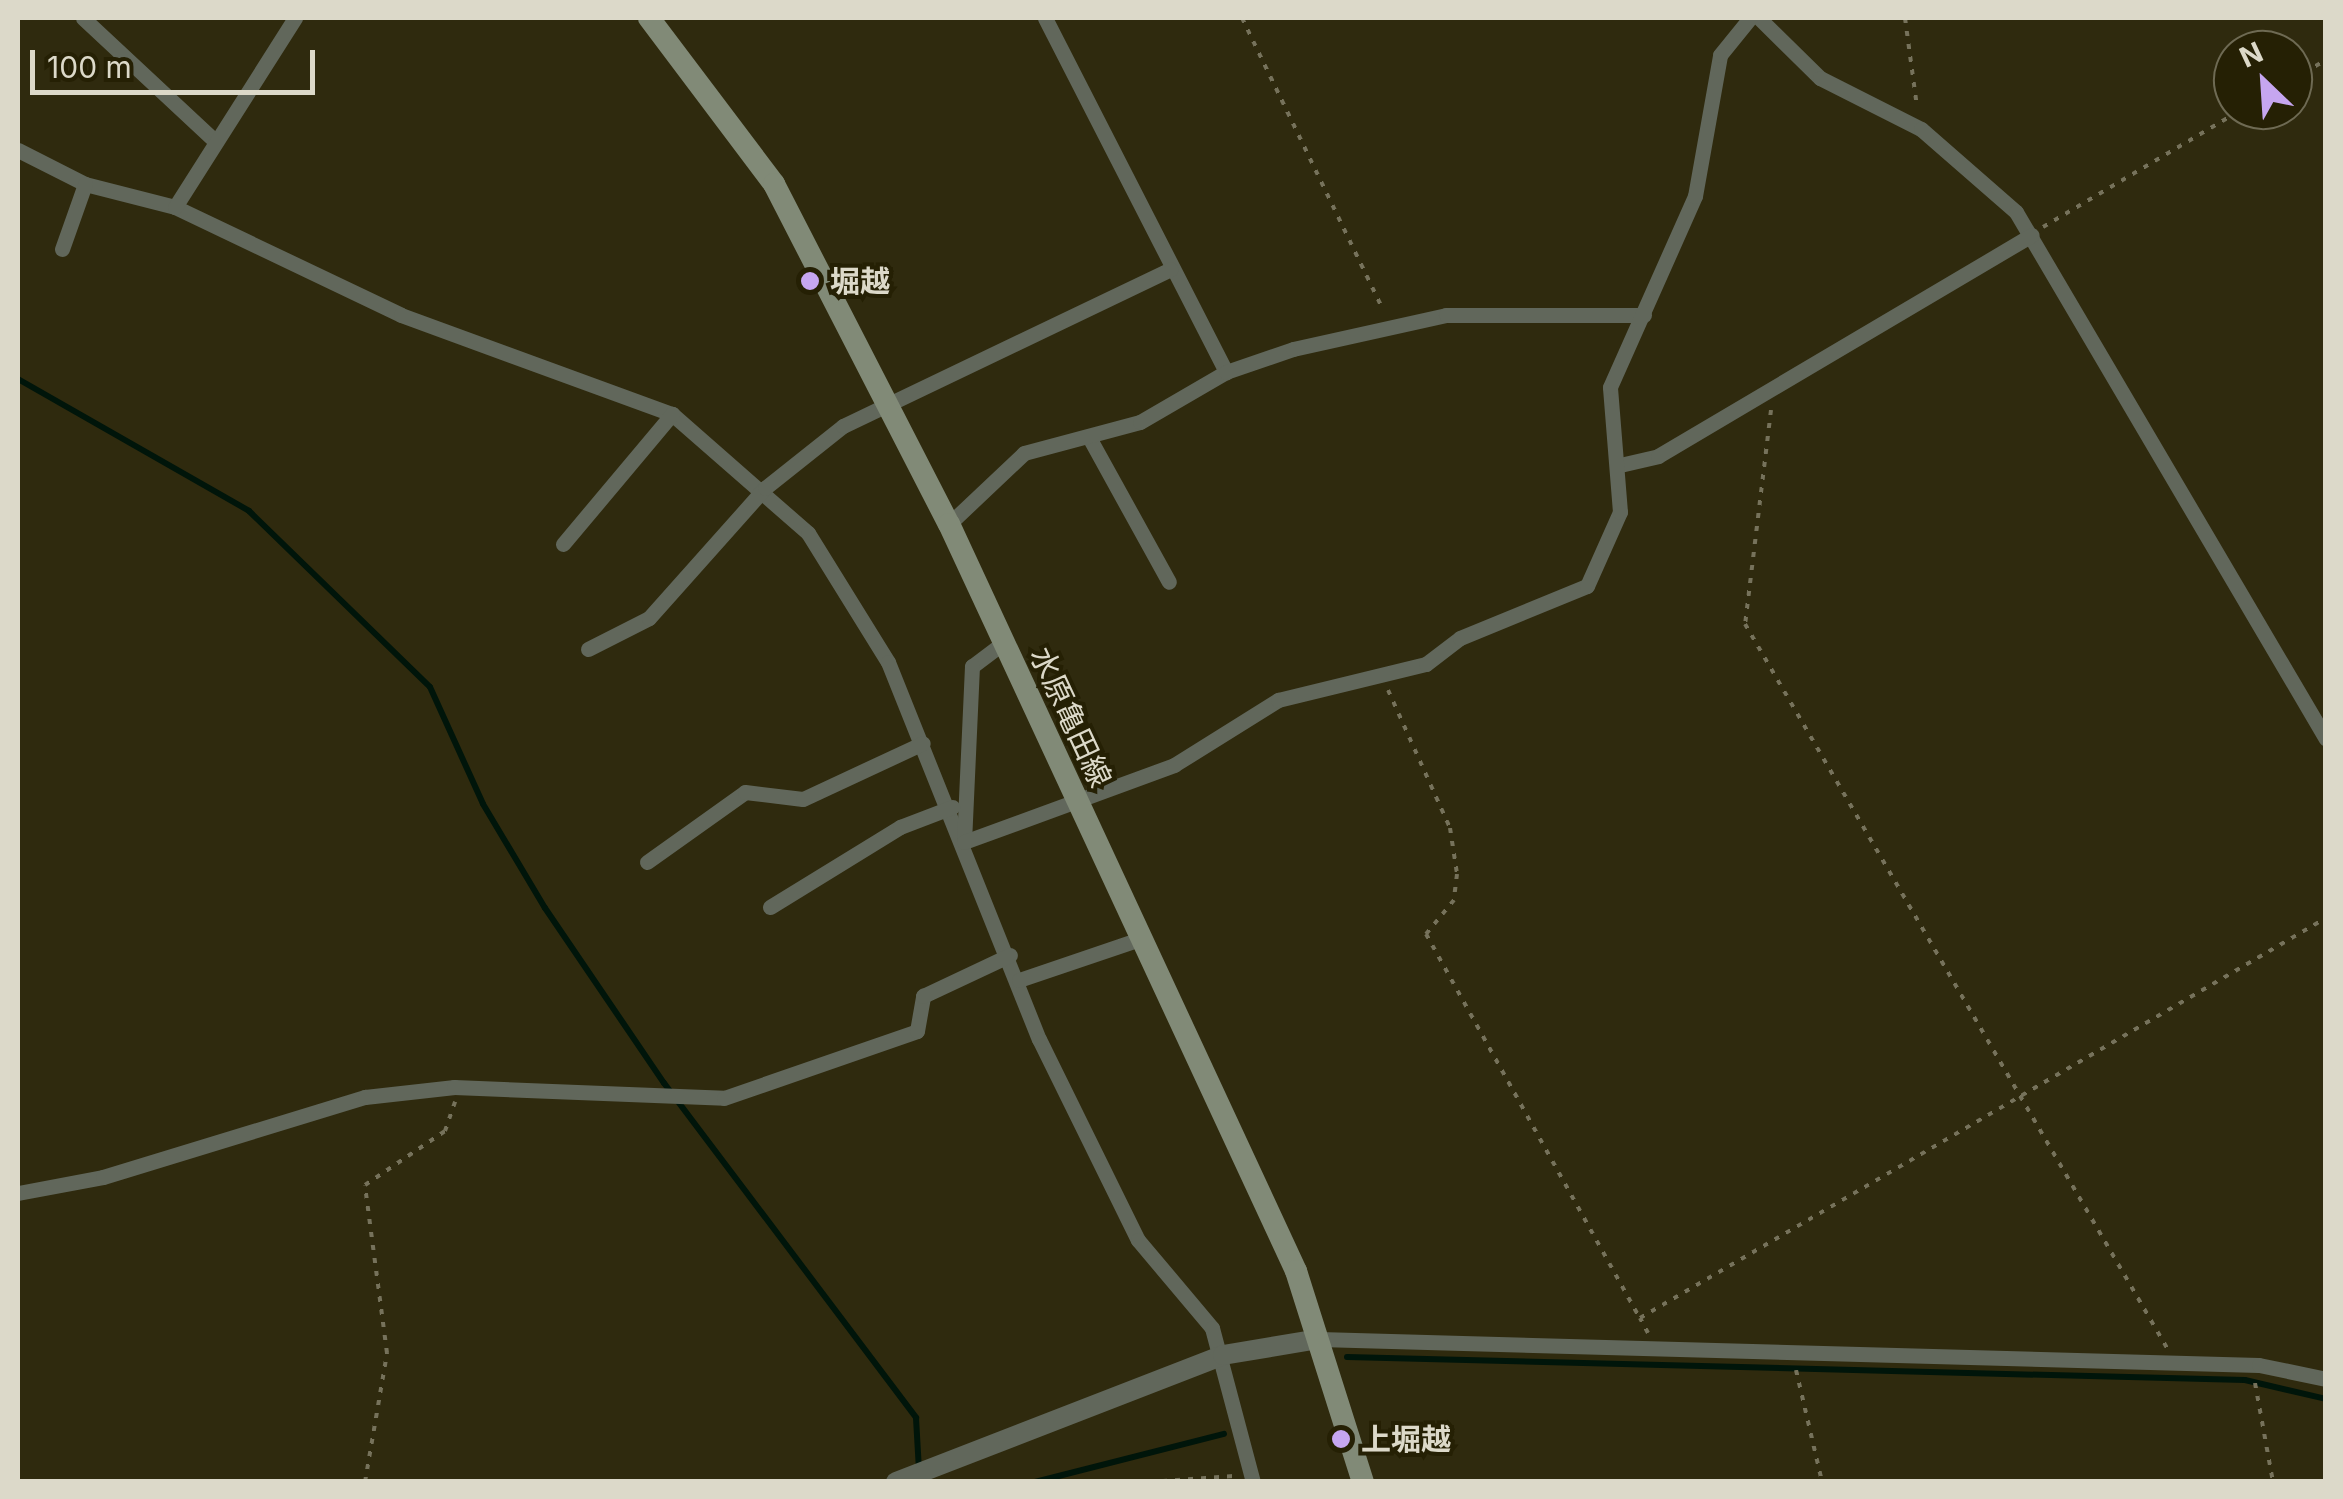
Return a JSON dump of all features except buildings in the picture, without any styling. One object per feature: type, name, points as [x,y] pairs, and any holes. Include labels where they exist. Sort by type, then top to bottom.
[{"type":"main road","name":"水原亀田線","points":[[660,22],[774,184],[949,524],[1079,803],[1319,1339],[1363,1482]]},
{"type":"street","points":[[84,18],[215,141]]},
{"type":"street","points":[[174,207],[296,18]]},
{"type":"street","points":[[1045,18],[1226,372]]},
{"type":"street","points":[[964,842],[1079,803],[1222,743],[1278,700],[1320,683],[1382,677],[1587,586],[1613,543],[1620,466],[1610,387],[1696,196],[1720,55],[1750,18]]},
{"type":"street","points":[[1759,18],[1820,78],[1920,129],[1977,171],[2032,236],[2326,739]]},
{"type":"street","points":[[18,150],[85,184],[174,207],[400,315],[672,414],[765,488],[850,594],[924,744],[1020,980],[1138,1240],[1212,1328],[1223,1356],[1252,1478]]},
{"type":"street","points":[[62,249],[85,184]]},
{"type":"street","points":[[1620,466],[1658,456],[2032,236]]},
{"type":"street","points":[[588,650],[649,618],[765,488],[888,400],[1170,269]]},
{"type":"street","points":[[949,524],[1024,453],[1090,439],[1226,372],[1389,324],[1644,314]]},
{"type":"street","points":[[563,544],[672,414]]},
{"type":"street","points":[[1090,439],[1169,582]]},
{"type":"street","points":[[964,842],[972,666],[1004,643]]},
{"type":"street","points":[[648,862],[745,792],[803,799],[924,744]]},
{"type":"street","points":[[770,907],[900,827],[952,808]]},
{"type":"street","points":[[1020,980],[1140,939]]},
{"type":"street","points":[[18,1193],[103,1177],[365,1097],[454,1088],[724,1098],[917,1031],[922,996],[1010,955]]},
{"type":"street","points":[[896,1482],[1223,1356],[1319,1339],[2259,1365],[2326,1380]]},
{"type":"path","points":[[1242,18],[1389,324]]},
{"type":"path","points":[[1905,18],[1920,129]]},
{"type":"path","points":[[2032,236],[2213,126]]},
{"type":"path","points":[[1770,389],[1745,624],[2166,1338],[2168,1363]]},
{"type":"path","points":[[1382,677],[1455,858],[1454,900],[1426,934],[1656,1347]]},
{"type":"path","points":[[1640,1318],[2326,918]]},
{"type":"path","points":[[364,1482],[387,1352],[365,1185],[445,1132],[454,1088]]},
{"type":"path","points":[[2256,1376],[2254,1396],[2273,1482]]},
{"type":"path","points":[[1796,1380],[1822,1482]]},
{"type":"path","points":[[1150,1482],[1252,1478]]},
{"type":"waterway","points":[[18,379],[249,511],[430,687],[483,804],[545,908],[664,1083],[916,1418],[919,1470]]},
{"type":"waterway","points":[[1347,1357],[2245,1380],[2326,1399]]},
{"type":"waterway","points":[[1035,1482],[1224,1434]]},
{"type":"place","name":"堀越","points":[[810,281]]},
{"type":"place","name":"上堀越","points":[[1341,1439]]}]
